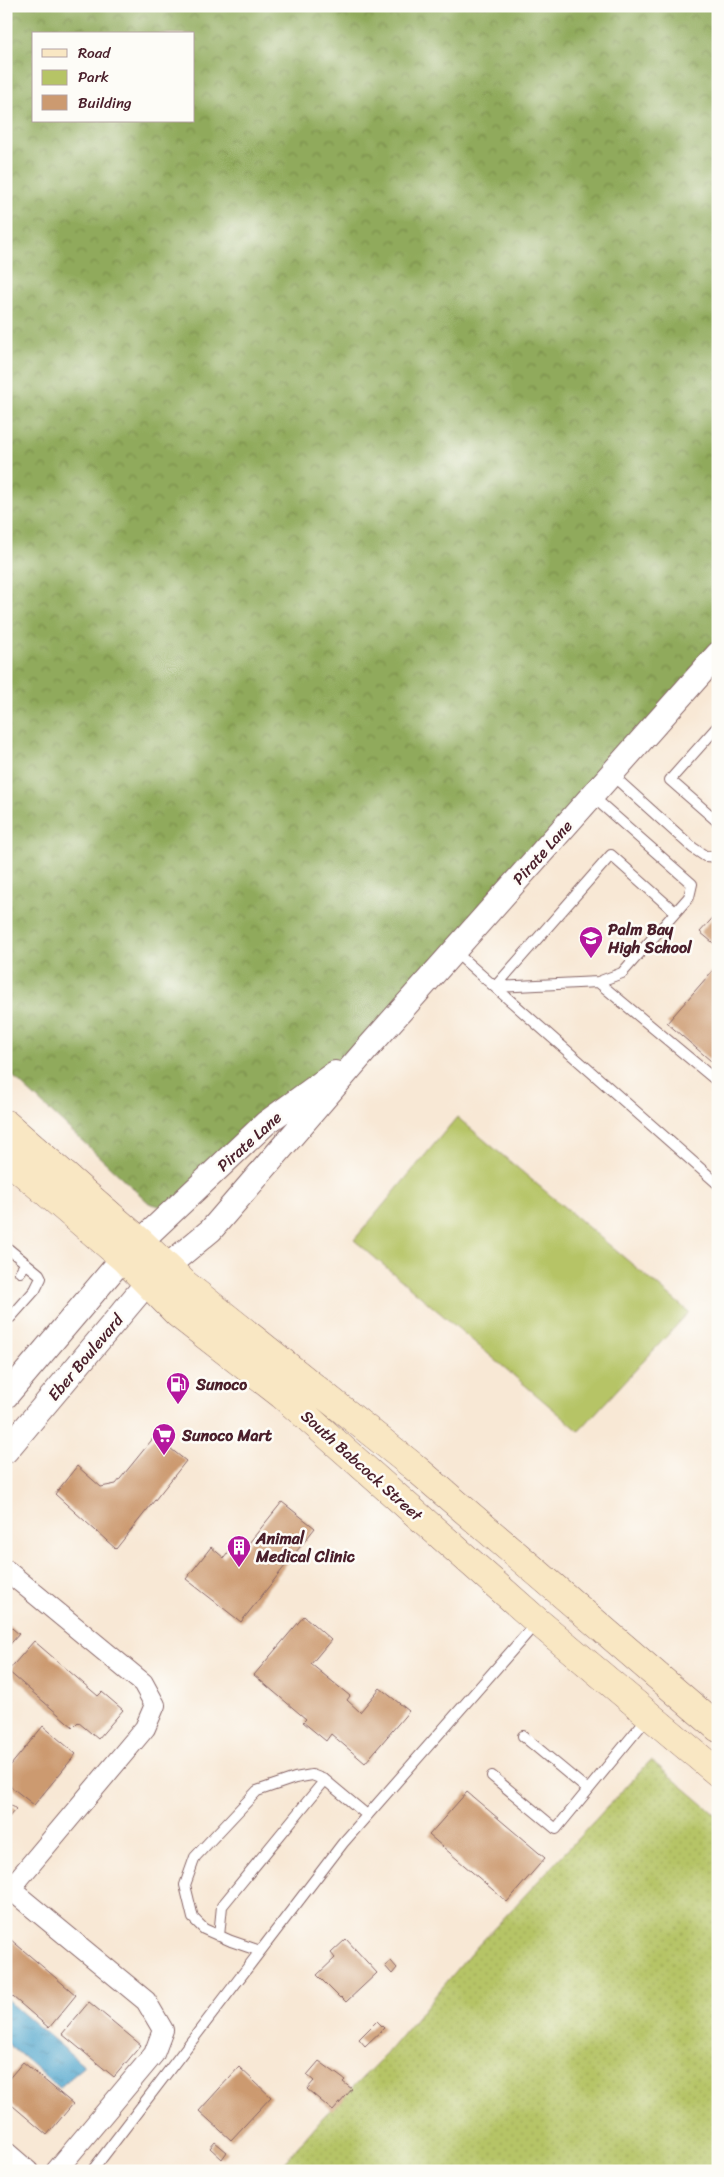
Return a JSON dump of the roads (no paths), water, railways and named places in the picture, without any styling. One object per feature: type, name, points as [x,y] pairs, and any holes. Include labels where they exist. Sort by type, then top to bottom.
[{"type":"main road","name":"South Babcock Street","points":[[6,1124],[157,1275],[178,1314],[282,1395],[537,1621],[718,1773]]},
{"type":"main road","name":"South Babcock Street","points":[[6,1158],[132,1250]]},
{"type":"main road","name":"South Babcock Street","points":[[157,1275],[192,1290],[413,1466],[718,1728]]},
{"type":"street","name":"Pirate Lane","points":[[157,1275],[211,1230],[366,1050],[718,654]]},
{"type":"street","name":"Pirate Lane","points":[[132,1250],[266,1123],[366,1050]]},
{"type":"street","points":[[6,1396],[132,1250]]},
{"type":"street","name":"Eber Boulevard","points":[[10,1438],[157,1275]]},
{"type":"street","points":[[6,1570],[143,1683],[155,1705],[145,1728],[10,1889],[146,2001],[163,2030],[154,2054],[56,2171]]},
{"type":"street","points":[[6,2152],[28,2171]]},
{"type":"lane","points":[[718,726],[670,780],[718,822]]},
{"type":"lane","points":[[611,774],[693,848],[705,856],[718,857]]},
{"type":"lane","points":[[495,987],[598,982],[622,973],[689,897],[692,884],[592,796]]},
{"type":"lane","points":[[495,987],[611,855],[675,912]]},
{"type":"lane","points":[[454,951],[718,1184]]},
{"type":"lane","points":[[598,982],[718,1082]]},
{"type":"lane","points":[[6,1313],[11,1317],[35,1290],[41,1278],[23,1268],[10,1254]]},
{"type":"lane","points":[[92,2171],[343,1843],[537,1621]]},
{"type":"lane","points":[[492,1776],[556,1830],[650,1716]]},
{"type":"lane","points":[[524,1736],[588,1790]]},
{"type":"lane","points":[[260,1951],[204,1929],[194,1918],[184,1885],[195,1857],[257,1791],[295,1778],[312,1775],[325,1780],[367,1815]]},
{"type":"lane","points":[[219,1936],[222,1906],[325,1780]]},
{"type":"water","points":[[6,1999],[85,2066],[59,2088],[6,2042]]},
{"type":"place","name":"Palm Bay High School","points":[[591,959]]},
{"type":"place","name":"Sunoco","points":[[178,1405]]},
{"type":"place","name":"Sunoco Mart","points":[[164,1456]]},
{"type":"place","name":"Animal Medical Clinic","points":[[239,1568]]}]
